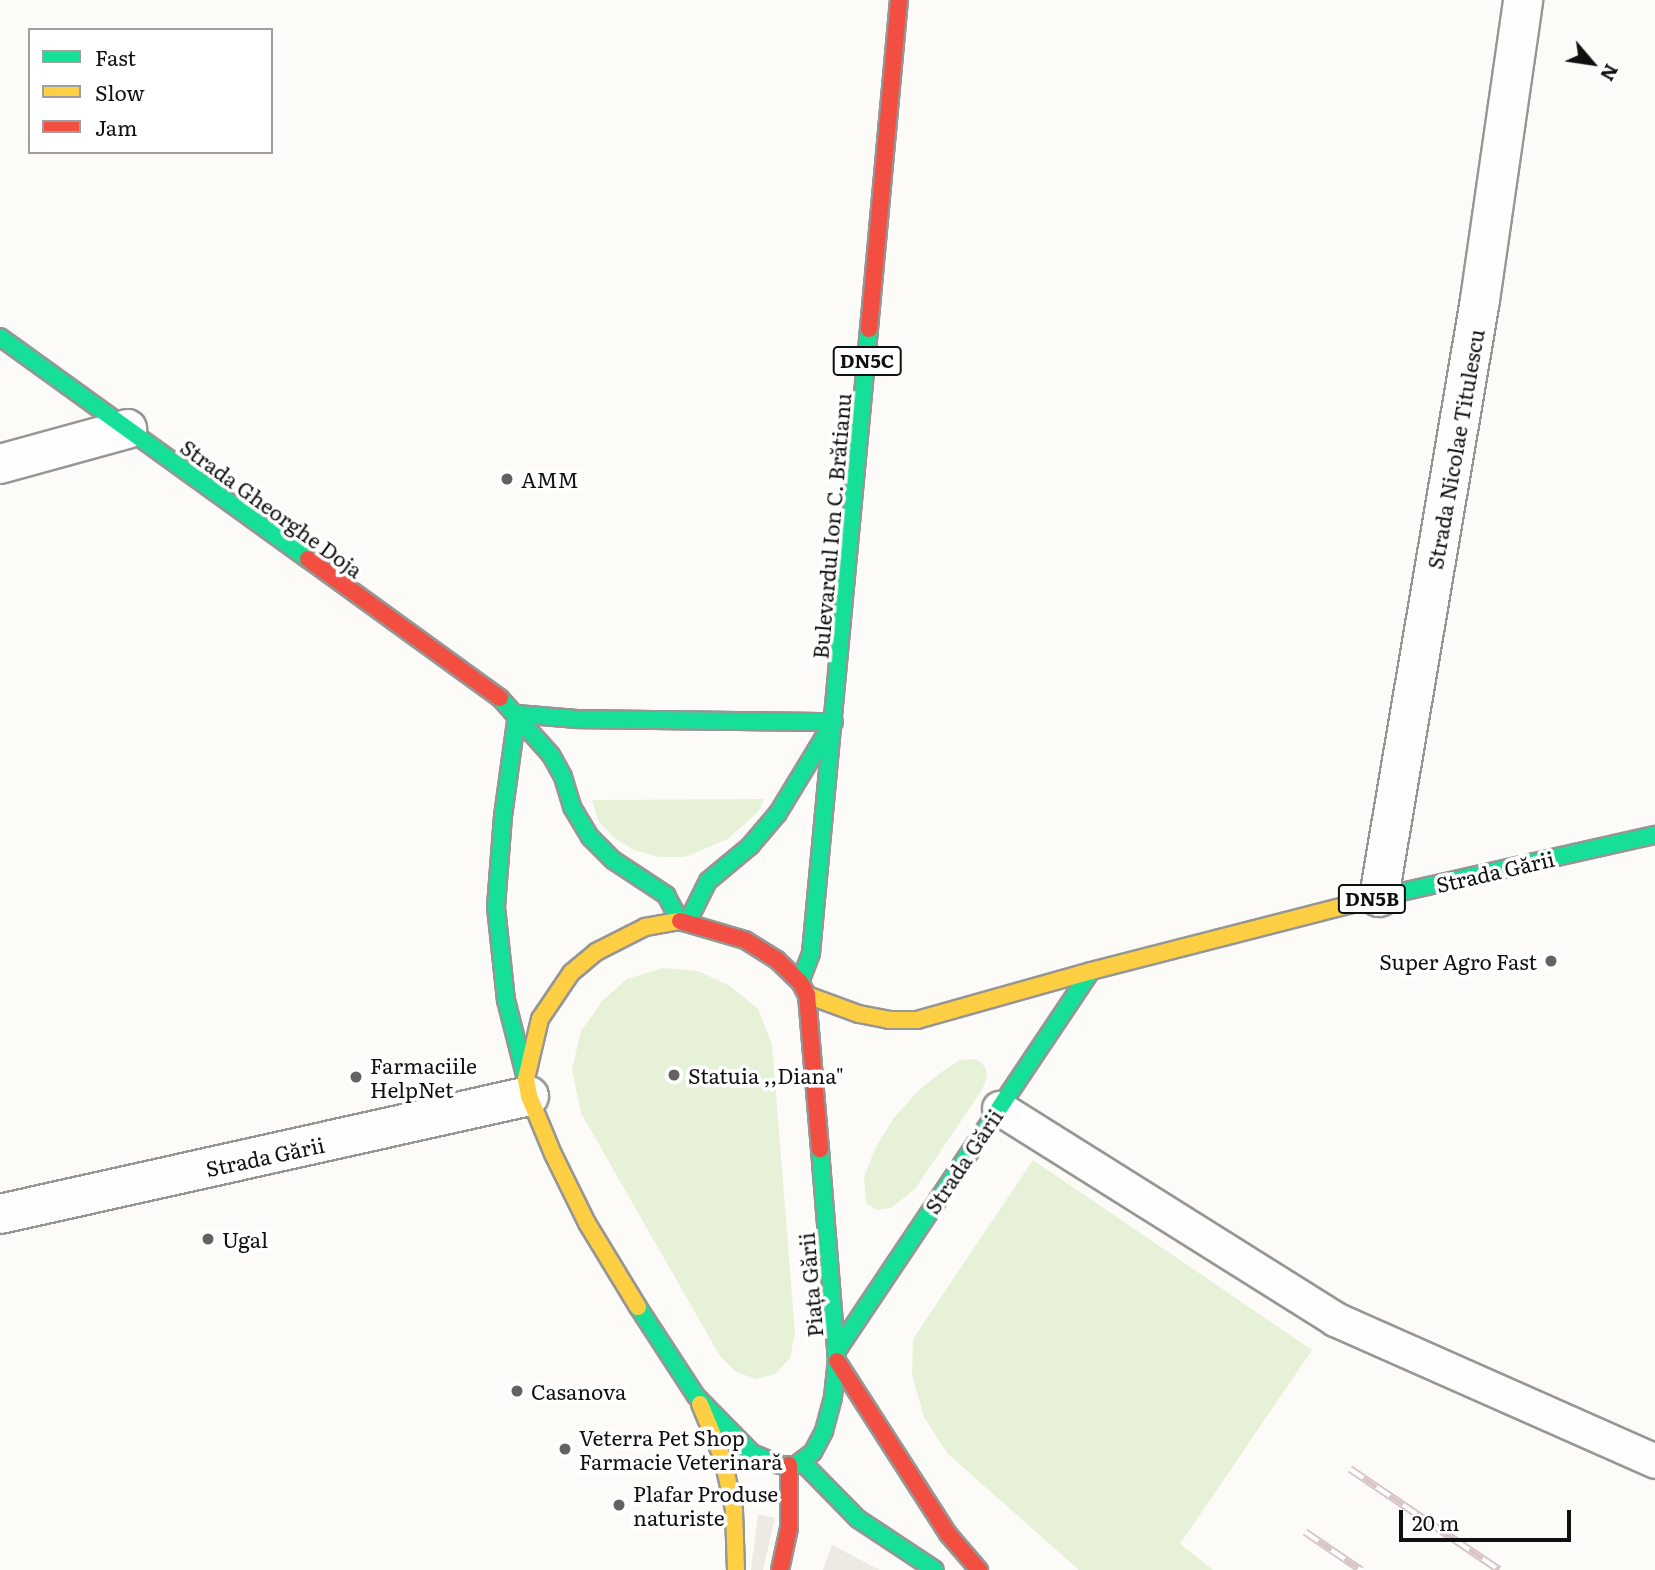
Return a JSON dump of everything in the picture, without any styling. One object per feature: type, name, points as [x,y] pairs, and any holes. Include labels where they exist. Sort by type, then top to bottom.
[{"type":"main road","name":"Bulevardul Ion C. Brătianu","points":[[804,989],[811,953],[834,722],[899,0]]},
{"type":"main road","name":"Strada Gheorghe Doja","points":[[0,337],[500,698],[551,755],[563,777],[572,807],[590,836],[613,860],[666,895],[684,922]]},
{"type":"main road","points":[[834,722],[577,719],[517,714],[503,816],[496,907],[506,1000],[528,1088],[553,1154],[587,1223],[667,1354],[696,1396],[729,1433],[752,1452],[773,1462],[796,1463],[858,1519],[935,1570]]},
{"type":"main road","name":"Bulevardul Ion C. Brătianu","points":[[684,922],[708,881],[750,846],[778,813],[834,722]]},
{"type":"main road","name":"Strada Gării","points":[[804,989],[859,1014],[918,1020],[1091,971],[1379,897],[1655,835]]},
{"type":"main road","points":[[528,1088],[540,1018],[571,973],[596,952],[645,927],[684,922],[745,940],[777,960],[804,989]]},
{"type":"main road","name":"Strada Gării","points":[[836,1356],[1091,971]]},
{"type":"main road","name":"Piața Gării","points":[[796,1463],[813,1452],[827,1423],[836,1356],[804,989]]},
{"type":"main road","points":[[836,1356],[947,1534],[979,1570]]},
{"type":"main road","points":[[696,1396],[723,1459],[734,1510],[736,1570]]},
{"type":"main road","points":[[780,1570],[789,1528],[796,1463]]},
{"type":"street","name":"Strada Nicolae Titulescu","points":[[1379,897],[1482,287],[1523,0]]},
{"type":"street","points":[[0,464],[127,429]]},
{"type":"street","name":"Strada Gării","points":[[0,1214],[528,1088]]},
{"type":"lane","points":[[999,1108],[1335,1319],[1655,1461]]},
{"type":"green space","points":[[764,799],[759,811],[728,839],[685,857],[659,857],[634,850],[614,838],[598,820],[592,800]]},
{"type":"green space","points":[[663,968],[698,971],[730,986],[758,1009],[772,1044],[795,1333],[790,1358],[775,1374],[756,1379],[736,1372],[720,1356],[581,1113],[572,1069],[581,1031],[603,1000],[627,979]]},
{"type":"green space","points":[[974,1059],[981,1062],[986,1069],[987,1077],[982,1090],[915,1189],[891,1208],[877,1210],[866,1203],[864,1177],[875,1149],[893,1119],[919,1090],[943,1071],[960,1060]]},
{"type":"green space","points":[[1033,1160],[1312,1350],[1180,1544],[1213,1570],[1079,1570],[948,1454],[924,1417],[912,1375],[913,1339]]},
{"type":"shaded area","points":[[758,1514],[775,1518],[763,1570],[751,1570]]},
{"type":"shaded area","points":[[832,1545],[880,1570],[823,1570]]},
{"type":"railway","points":[[1350,1469],[1499,1570]]},
{"type":"railway","points":[[1305,1532],[1361,1570]]},
{"type":"traffic: fast","points":[[800,982],[811,953],[869,329]]},
{"type":"traffic: fast","points":[[0,337],[308,559]]},
{"type":"traffic: fast","points":[[500,698],[551,755],[563,777],[572,807],[590,837],[613,860],[666,895],[680,921]]},
{"type":"traffic: fast","points":[[517,714],[503,816],[496,907],[506,1000],[526,1079]]},
{"type":"traffic: fast","points":[[517,714],[577,719],[834,722]]},
{"type":"traffic: fast","points":[[687,923],[708,881],[750,846],[778,813],[829,729]]},
{"type":"traffic: fast","points":[[1388,895],[1655,835]]},
{"type":"traffic: fast","points":[[836,1352],[1091,971]]},
{"type":"traffic: fast","points":[[638,1307],[696,1396],[752,1453],[780,1465],[796,1465],[813,1452],[824,1431],[833,1397],[837,1361],[820,1149]]},
{"type":"traffic: fast","points":[[802,1462],[858,1519],[935,1570]]},
{"type":"traffic: slow","points":[[807,995],[859,1014],[889,1020],[917,1020],[1091,971],[1388,895]]},
{"type":"traffic: slow","points":[[638,1307],[587,1223],[553,1154],[529,1096],[526,1079],[540,1019],[571,973],[596,952],[645,927],[680,921]]},
{"type":"traffic: slow","points":[[700,1404],[723,1459],[734,1510],[736,1570]]},
{"type":"traffic: jam","points":[[869,329],[899,0]]},
{"type":"traffic: jam","points":[[308,559],[500,698]]},
{"type":"traffic: jam","points":[[680,921],[745,940],[777,960],[800,982],[807,995],[820,1149]]},
{"type":"traffic: jam","points":[[837,1361],[948,1534],[979,1570]]},
{"type":"traffic: jam","points":[[780,1570],[789,1528],[789,1465]]},
{"type":"place","name":"AMM","points":[[507,479]]},
{"type":"place","name":"Super Agro Fast","points":[[1551,961]]},
{"type":"place","name":"Statuia ,,Diana\"","points":[[674,1075]]},
{"type":"place","name":"Farmaciile HelpNet","points":[[356,1077]]},
{"type":"place","name":"Ugal","points":[[208,1239]]},
{"type":"place","name":"Casanova","points":[[517,1391]]},
{"type":"place","name":"Veterra Pet Shop Farmacie Veterinară","points":[[565,1449]]},
{"type":"place","name":"Plafar Produse naturiste","points":[[619,1505]]}]
